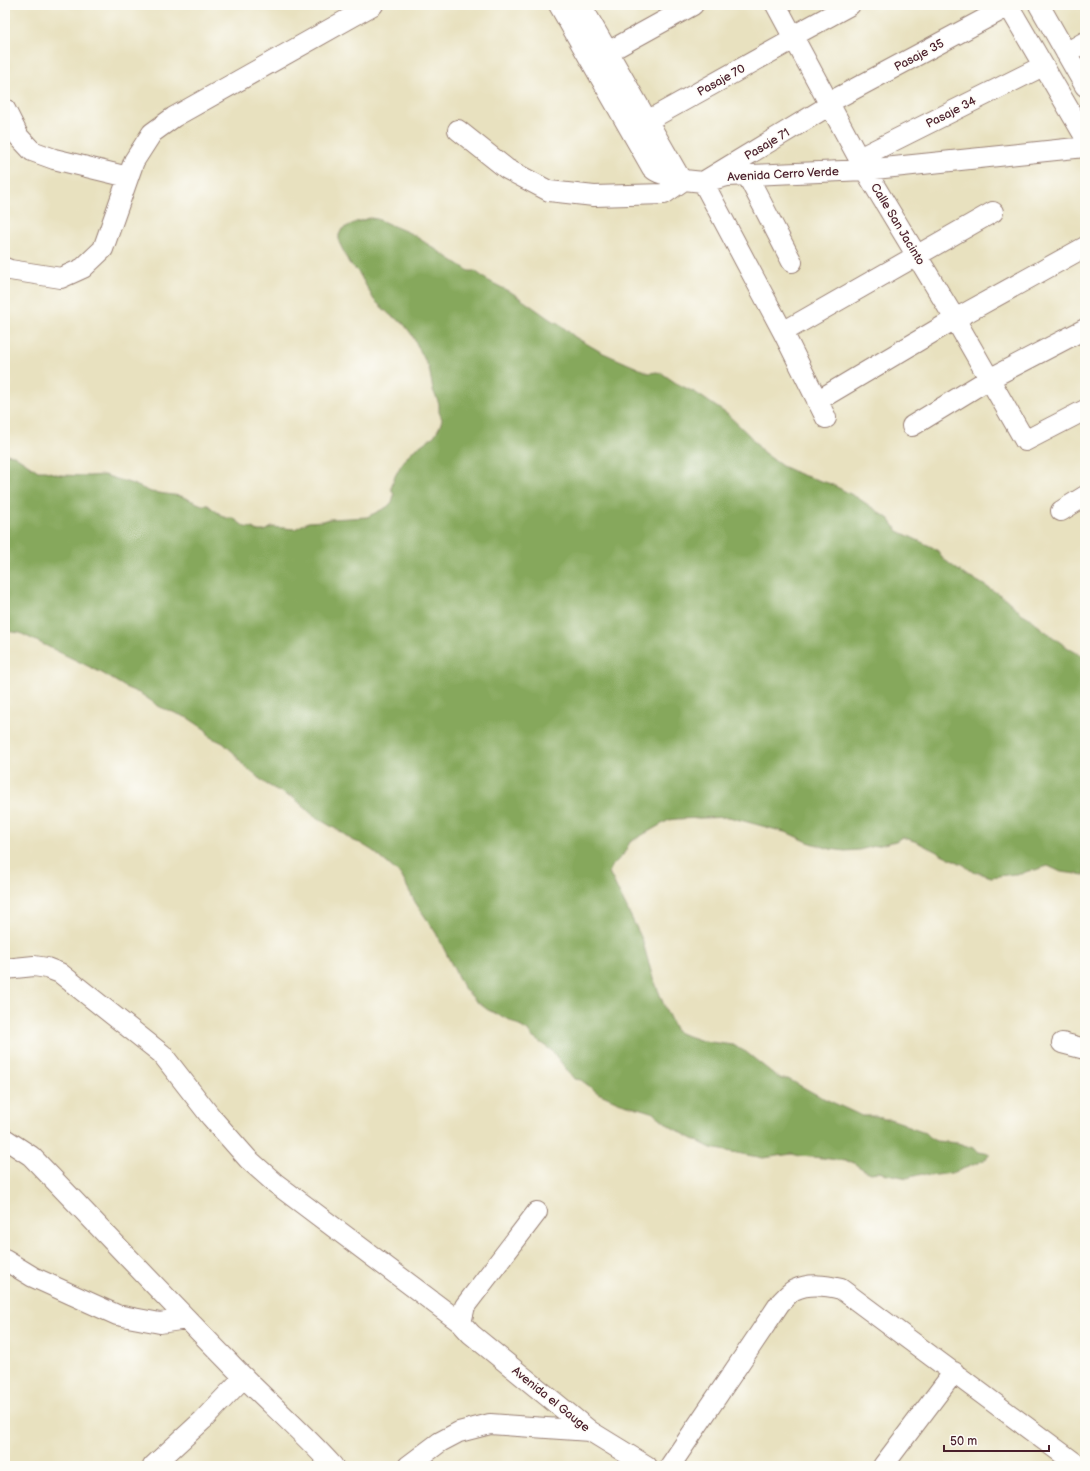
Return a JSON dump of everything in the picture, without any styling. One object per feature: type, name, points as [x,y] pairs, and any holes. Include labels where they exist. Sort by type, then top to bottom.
[{"type":"street","points":[[5,268],[61,278],[83,268],[103,250],[134,161],[152,133],[174,117],[373,5]]},
{"type":"street","points":[[558,5],[652,168],[661,174],[689,179]]},
{"type":"street","points":[[581,5],[647,122],[689,179],[783,332],[826,418]]},
{"type":"street","points":[[608,52],[693,5]]},
{"type":"street","name":"Calle San Jacinto","points":[[776,5],[862,164],[955,319],[1025,441],[1085,410]]},
{"type":"street","name":"Pasaje 70","points":[[647,122],[850,5]]},
{"type":"street","points":[[1039,5],[1085,86]]},
{"type":"street","points":[[1008,6],[1085,137]]},
{"type":"street","name":"Pasaje 35","points":[[829,104],[1008,6]]},
{"type":"street","points":[[1066,53],[1085,42]]},
{"type":"street","name":"Pasaje 34","points":[[862,164],[1043,66]]},
{"type":"street","name":"Pasaje 71","points":[[458,130],[507,169],[549,191],[594,196],[664,194],[829,104]]},
{"type":"street","points":[[5,109],[19,137],[32,151],[54,159],[128,177]]},
{"type":"street","name":"Avenida Cerro Verde","points":[[689,179],[1085,147]]},
{"type":"street","points":[[747,175],[792,262]]},
{"type":"street","points":[[783,332],[993,212]]},
{"type":"street","points":[[817,401],[955,319],[1085,247]]},
{"type":"street","points":[[912,426],[989,379],[1085,329]]},
{"type":"street","points":[[1061,511],[1085,496]]},
{"type":"street","name":"Avenida el Gauge","points":[[5,969],[34,966],[47,968],[60,973],[162,1054],[211,1117],[248,1160],[275,1183],[462,1323],[471,1334],[590,1431],[647,1466]]},
{"type":"street","points":[[1062,1043],[1085,1048]]},
{"type":"street","points":[[5,1139],[31,1156],[244,1378],[312,1443],[333,1466]]},
{"type":"street","points":[[462,1323],[465,1306],[537,1212]]},
{"type":"street","points":[[5,1260],[33,1277],[117,1315],[160,1323],[186,1318]]},
{"type":"street","points":[[670,1466],[780,1303],[793,1291],[810,1286],[826,1285],[841,1289],[1079,1466]]},
{"type":"street","points":[[883,1466],[954,1372]]},
{"type":"street","points":[[153,1466],[203,1420],[244,1378]]},
{"type":"street","points":[[408,1466],[440,1442],[459,1432],[490,1424],[590,1431]]},
{"type":"green space","points":[[370,218],[377,219],[412,234],[469,271],[475,271],[487,280],[514,294],[551,320],[558,323],[575,337],[601,352],[649,373],[657,372],[663,374],[676,383],[696,393],[727,414],[749,435],[763,452],[782,466],[802,475],[831,484],[858,498],[889,519],[898,531],[938,551],[942,558],[966,576],[1005,598],[1021,613],[1056,639],[1073,651],[1085,656],[1085,875],[1061,872],[1048,866],[1021,874],[991,877],[970,870],[964,865],[917,842],[902,837],[896,841],[859,850],[845,851],[830,849],[808,842],[788,833],[729,817],[669,820],[630,842],[623,855],[613,865],[609,872],[642,939],[652,975],[676,1031],[703,1041],[733,1045],[746,1052],[781,1079],[788,1079],[821,1097],[862,1116],[877,1116],[905,1124],[925,1133],[936,1141],[958,1143],[973,1148],[979,1152],[990,1154],[986,1159],[952,1173],[929,1176],[922,1174],[907,1178],[878,1172],[871,1173],[852,1162],[792,1154],[763,1158],[711,1148],[671,1127],[654,1113],[618,1102],[598,1093],[581,1080],[574,1079],[551,1050],[532,1037],[528,1031],[508,1019],[488,1010],[476,1001],[463,987],[436,933],[415,902],[401,875],[373,851],[360,843],[353,841],[341,832],[315,817],[293,797],[286,795],[266,784],[243,765],[234,753],[223,743],[210,737],[206,730],[188,718],[160,707],[141,694],[127,688],[102,673],[20,633],[5,631],[5,454],[14,455],[38,471],[45,471],[60,475],[104,475],[133,484],[151,492],[181,496],[202,505],[208,505],[226,518],[233,518],[245,527],[258,531],[265,531],[272,527],[295,529],[308,522],[330,519],[367,517],[387,507],[392,502],[394,495],[391,488],[394,478],[401,465],[410,453],[434,436],[442,419],[439,412],[439,404],[433,390],[429,368],[412,335],[403,323],[390,315],[374,300],[359,273],[349,263],[339,242],[339,235],[342,229],[356,222]]}]
